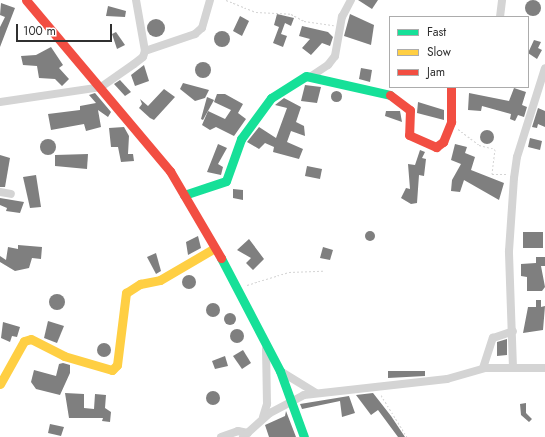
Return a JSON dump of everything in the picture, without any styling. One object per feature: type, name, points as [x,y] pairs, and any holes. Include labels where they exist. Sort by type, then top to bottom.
[{"type":"street","points":[[26,0],[101,87],[170,171],[213,249],[239,288],[266,349],[280,371],[304,437]]},
{"type":"street","points":[[0,102],[101,87],[143,57],[145,50],[136,0]]},
{"type":"street","points":[[145,50],[195,34],[202,28],[210,0]]},
{"type":"street","points":[[184,195],[226,181],[241,139],[270,98],[294,81],[310,77],[328,65],[335,56],[340,26],[351,0]]},
{"type":"street","points":[[500,16],[502,0]]},
{"type":"street","points":[[513,368],[513,331],[509,251],[514,173],[545,68]]},
{"type":"street","points":[[310,77],[387,92],[400,100],[411,118],[410,135],[423,144],[436,148],[450,126],[452,88]]},
{"type":"street","points":[[0,192],[11,194]]},
{"type":"street","points":[[0,384],[3,370],[24,341],[31,339],[64,356],[112,370],[117,365],[126,293],[140,284],[160,280],[213,249]]},
{"type":"street","points":[[483,368],[493,338],[513,331]]},
{"type":"street","points":[[259,422],[268,404],[266,349]]},
{"type":"street","points":[[221,437],[238,431],[245,435],[259,422],[292,403],[316,394],[375,386],[447,379],[483,368],[545,368]]},
{"type":"street","points":[[280,371],[316,394]]},
{"type":"path","points":[[226,0],[256,12],[290,14],[304,21],[340,26]]},
{"type":"path","points":[[450,126],[479,145],[495,149],[492,174],[514,173]]},
{"type":"path","points":[[239,288],[289,272],[322,271]]},
{"type":"path","points":[[375,386],[407,437]]},
{"type":"building","points":[[358,0],[378,0],[372,9]]},
{"type":"building","points":[[530,0],[536,0],[541,5],[539,14],[536,16],[530,16],[525,11],[525,5]]},
{"type":"building","points":[[1,3],[15,8],[0,47],[0,27],[5,17],[0,15]]},
{"type":"building","points":[[108,6],[126,11],[125,17],[106,16]]},
{"type":"building","points":[[277,14],[294,18],[291,26],[285,23],[281,34],[287,36],[283,47],[273,43],[279,27],[274,25]]},
{"type":"building","points":[[350,14],[374,25],[371,45],[344,36]]},
{"type":"building","points":[[240,16],[249,21],[242,36],[233,31]]},
{"type":"building","points":[[152,19],[160,19],[165,24],[163,35],[160,37],[152,37],[147,32],[147,24]]},
{"type":"building","points":[[302,26],[328,32],[333,37],[330,46],[322,43],[311,55],[302,48],[310,39],[299,36]]},
{"type":"building","points":[[219,31],[225,31],[230,36],[228,45],[225,47],[219,47],[214,42],[214,36]]},
{"type":"building","points":[[116,32],[125,45],[117,49],[112,34]]},
{"type":"building","points":[[534,40],[541,42],[538,48],[542,50],[537,59],[529,54]]},
{"type":"building","points":[[51,47],[63,65],[59,68],[69,79],[62,86],[55,79],[39,78],[37,66],[23,65],[21,56],[36,55]]},
{"type":"building","points":[[203,62],[209,64],[211,70],[209,76],[203,78],[197,76],[195,70],[197,64]]},
{"type":"building","points":[[144,65],[149,81],[135,86],[131,75]]},
{"type":"building","points":[[361,68],[372,70],[370,82],[359,79]]},
{"type":"building","points":[[120,80],[131,92],[125,96],[114,84]]},
{"type":"building","points":[[183,83],[209,90],[205,98],[195,101],[180,89]]},
{"type":"building","points":[[305,85],[321,87],[317,103],[301,101]]},
{"type":"building","points":[[514,88],[526,92],[522,105],[527,107],[524,117],[518,115],[515,121],[510,119],[511,114],[482,106],[481,111],[468,110],[469,93],[509,101]]},
{"type":"building","points":[[164,89],[175,97],[154,120],[139,108],[142,104],[140,99],[148,106]]},
{"type":"building","points":[[334,91],[338,91],[340,92],[340,100],[334,101],[331,98],[331,94]]},
{"type":"building","points":[[95,93],[111,112],[108,117],[98,110],[101,127],[86,131],[84,124],[51,130],[48,114],[80,110],[80,106],[96,103],[89,95]]},
{"type":"building","points":[[217,94],[225,94],[243,104],[238,113],[246,119],[234,136],[216,127],[210,130],[202,125],[208,111],[225,119],[231,110],[214,102]]},
{"type":"building","points":[[207,97],[214,100],[203,120],[201,119]]},
{"type":"building","points":[[284,98],[301,107],[296,122],[304,126],[305,136],[291,131],[287,142],[303,149],[299,159],[273,152],[274,147],[265,143],[259,149],[247,142],[259,127],[276,138],[287,108],[275,105]]},
{"type":"building","points":[[418,102],[444,110],[444,120],[417,113]]},
{"type":"building","points":[[538,108],[545,111],[545,127],[538,124],[537,128],[532,127]]},
{"type":"building","points":[[386,111],[400,111],[402,122],[385,116]]},
{"type":"building","points":[[124,127],[129,136],[128,154],[133,154],[134,161],[121,162],[118,147],[111,147],[109,128]]},
{"type":"building","points":[[487,130],[492,132],[494,137],[492,142],[487,144],[482,142],[480,137],[482,132]]},
{"type":"building","points":[[530,138],[542,141],[540,150],[528,147]]},
{"type":"building","points":[[45,139],[51,139],[56,144],[54,153],[51,155],[45,155],[40,150],[40,144]]},
{"type":"building","points":[[218,144],[227,148],[218,164],[223,167],[221,175],[207,172]]},
{"type":"building","points":[[455,144],[467,147],[465,153],[475,157],[471,170],[504,183],[499,200],[464,180],[460,192],[451,191],[452,180],[461,164],[451,160]]},
{"type":"building","points":[[420,150],[425,152],[422,158],[426,159],[424,176],[419,175],[417,203],[411,204],[401,198],[406,188],[410,189],[408,164],[415,165]]},
{"type":"building","points":[[88,154],[87,169],[55,166],[55,155]]},
{"type":"building","points":[[0,155],[10,158],[5,187],[0,187]]},
{"type":"building","points":[[307,166],[322,169],[320,179],[305,176]]},
{"type":"building","points":[[36,175],[41,207],[30,208],[23,177]]},
{"type":"building","points":[[233,189],[243,190],[243,200],[233,198]]},
{"type":"building","points":[[0,198],[24,202],[20,213],[6,211],[7,208],[0,205]]},
{"type":"building","points":[[368,231],[372,231],[374,232],[374,240],[368,241],[365,238],[365,234]]},
{"type":"building","points":[[523,232],[543,232],[543,248],[523,248]]},
{"type":"building","points":[[198,236],[201,248],[188,255],[186,242]]},
{"type":"building","points":[[249,239],[264,259],[253,270],[246,263],[251,258],[237,250]]},
{"type":"building","points":[[18,245],[42,247],[41,259],[32,258],[29,268],[15,271],[0,262],[0,256],[6,260],[8,247],[18,249]]},
{"type":"building","points":[[323,247],[333,250],[330,260],[320,258]]},
{"type":"building","points":[[156,253],[161,271],[156,274],[147,257]]},
{"type":"building","points":[[536,257],[545,257],[545,266],[541,266],[545,287],[542,291],[527,291],[527,277],[521,276],[521,264],[536,263]]},
{"type":"building","points":[[189,275],[194,277],[196,282],[194,287],[189,289],[184,287],[182,282],[184,277]]},
{"type":"building","points":[[57,294],[63,296],[65,302],[63,308],[57,310],[51,308],[49,302],[51,296]]},
{"type":"building","points":[[536,300],[541,300],[541,307],[545,306],[543,330],[523,333],[528,307],[536,307]]},
{"type":"building","points":[[210,303],[216,303],[220,307],[220,313],[216,317],[210,317],[206,313],[206,307]]},
{"type":"building","points":[[230,313],[234,315],[236,319],[234,323],[230,325],[226,323],[224,319],[226,315]]},
{"type":"building","points":[[48,321],[64,326],[57,343],[44,338]]},
{"type":"building","points":[[3,322],[20,327],[17,337],[12,336],[10,342],[1,338]]},
{"type":"building","points":[[237,329],[242,331],[244,336],[242,341],[237,343],[232,341],[230,336],[232,331]]},
{"type":"building","points":[[507,339],[507,355],[497,356],[497,342]]},
{"type":"building","points":[[101,343],[107,343],[111,347],[111,353],[107,357],[101,357],[97,353],[97,347]]},
{"type":"building","points":[[243,350],[251,363],[242,369],[233,356]]},
{"type":"building","points":[[225,356],[228,366],[215,369],[212,361]]},
{"type":"building","points":[[63,363],[70,365],[70,373],[60,395],[36,389],[31,382],[34,370],[56,376],[59,364]]},
{"type":"building","points":[[388,371],[425,371],[425,376],[388,378]]},
{"type":"building","points":[[213,391],[218,393],[220,398],[218,403],[213,405],[208,403],[206,398],[208,393]]},
{"type":"building","points":[[65,393],[84,394],[84,408],[94,409],[95,394],[106,395],[105,408],[111,412],[110,422],[102,421],[103,418],[69,418]]},
{"type":"building","points":[[373,393],[405,437],[398,437],[378,410],[371,415],[356,395]]},
{"type":"building","points":[[349,396],[355,413],[342,417],[340,401],[302,409],[300,404]]},
{"type":"building","points":[[526,403],[526,413],[532,419],[529,422],[521,415],[520,404]]},
{"type":"building","points":[[286,411],[296,437],[269,437],[265,425],[285,416]]},
{"type":"building","points":[[50,424],[64,427],[61,436],[48,433]]},
{"type":"traffic: fast","points":[[184,195],[226,181],[241,139],[271,98],[306,76],[390,95]]},
{"type":"traffic: fast","points":[[221,258],[280,371],[304,437]]},
{"type":"traffic: slow","points":[[0,384],[24,341],[31,339],[64,356],[112,370],[117,365],[126,293],[140,284],[160,280],[213,249]]},
{"type":"traffic: jam","points":[[26,0],[170,171],[221,258]]},
{"type":"traffic: jam","points":[[390,95],[410,110],[409,135],[436,147],[443,142],[451,122],[451,88]]}]
